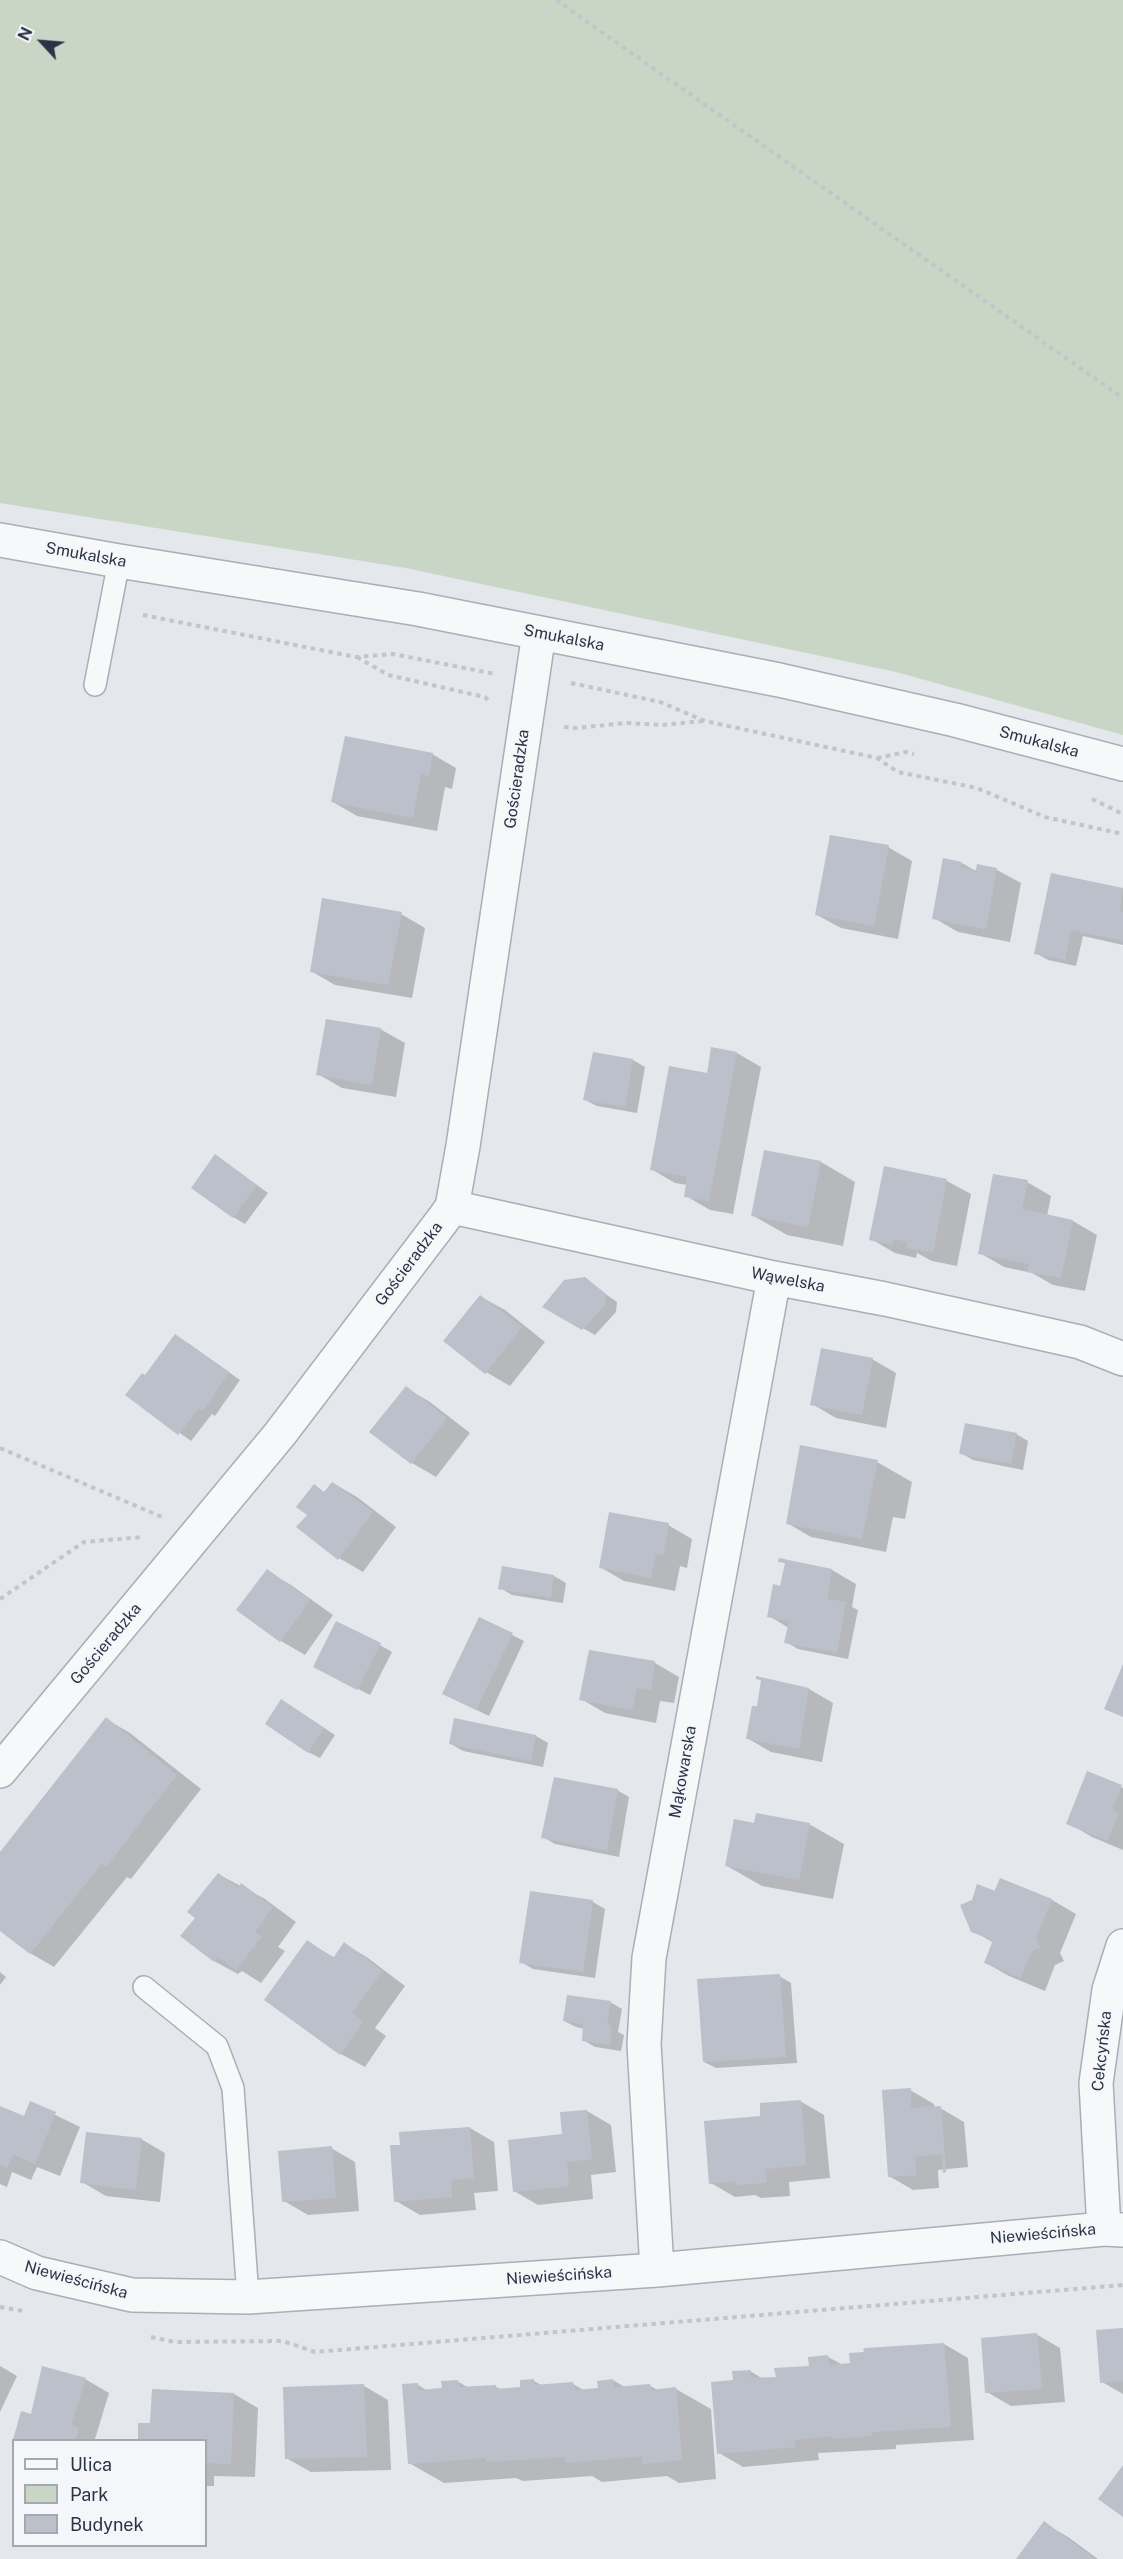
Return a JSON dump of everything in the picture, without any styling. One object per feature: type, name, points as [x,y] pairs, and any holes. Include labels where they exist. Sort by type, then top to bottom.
[{"type":"street","name":"Smukalska","points":[[0,540],[418,609],[539,633],[873,700],[1123,764]]},
{"type":"street","name":"Gościeradzka","points":[[0,1771],[280,1434],[452,1207],[539,633]]},
{"type":"street","name":"Wąwelska","points":[[452,1207],[1080,1342],[1123,1359]]},
{"type":"street","name":"Mąkowarska","points":[[657,2270],[644,2044],[649,1958],[774,1278]]},
{"type":"street","name":"Cekcyńska","points":[[1114,2229],[1096,2083],[1109,1990],[1123,1947]]},
{"type":"street","name":"Niewieścińska","points":[[0,2257],[37,2273],[132,2295],[248,2297],[657,2270],[1114,2229]]},
{"type":"lane","points":[[95,685],[119,561]]},
{"type":"lane","points":[[144,1987],[217,2046],[233,2088],[248,2297]]},
{"type":"path","points":[[556,0],[1123,398]]},
{"type":"path","points":[[140,614],[356,657]]},
{"type":"path","points":[[705,721],[877,758],[898,772],[977,788],[1045,817],[1123,834]]},
{"type":"path","points":[[0,1448],[198,1532]]},
{"type":"path","points":[[0,1599],[84,1542],[198,1532]]},
{"type":"path","points":[[140,2335],[175,2342],[283,2341],[315,2352],[1123,2285]]},
{"type":"path","points":[[0,2307],[30,2313]]},
{"type":"green space","points":[[0,0],[1123,0],[1123,735],[896,672],[406,568],[0,503]]},
{"type":"building","points":[[345,736],[433,753],[429,776],[421,774],[413,818],[331,802]]},
{"type":"building","points":[[830,835],[889,845],[874,926],[815,915]]},
{"type":"building","points":[[943,858],[962,862],[961,867],[976,870],[977,864],[997,868],[986,929],[932,919]]},
{"type":"building","points":[[1051,873],[1123,888],[1120,911],[1123,912],[1123,941],[1071,930],[1065,960],[1034,954]]},
{"type":"building","points":[[322,898],[402,912],[388,985],[310,972]]},
{"type":"building","points":[[326,1019],[381,1028],[372,1085],[316,1075]]},
{"type":"building","points":[[711,1047],[737,1052],[709,1201],[684,1197],[687,1177],[650,1170],[669,1066],[707,1073]]},
{"type":"building","points":[[593,1052],[633,1059],[625,1107],[583,1100]]},
{"type":"building","points":[[764,1150],[821,1161],[808,1227],[751,1216]]},
{"type":"building","points":[[215,1154],[257,1185],[233,1218],[191,1188]]},
{"type":"building","points":[[884,1166],[947,1179],[933,1253],[906,1248],[907,1242],[894,1239],[892,1245],[869,1240]]},
{"type":"building","points":[[993,1174],[1028,1180],[1022,1209],[1073,1220],[1061,1278],[1027,1272],[1029,1264],[978,1254]]},
{"type":"building","points":[[585,1277],[606,1294],[605,1305],[582,1330],[542,1307],[564,1280]]},
{"type":"building","points":[[480,1295],[522,1327],[485,1374],[443,1341]]},
{"type":"building","points":[[175,1334],[229,1372],[203,1411],[199,1408],[178,1435],[125,1395],[142,1373],[145,1375]]},
{"type":"building","points":[[821,1348],[873,1358],[862,1415],[810,1405]]},
{"type":"building","points":[[406,1386],[447,1418],[411,1464],[369,1432]]},
{"type":"building","points":[[965,1423],[1017,1433],[1011,1464],[959,1454]]},
{"type":"building","points":[[800,1445],[878,1460],[862,1539],[786,1524]]},
{"type":"building","points":[[332,1482],[373,1512],[338,1560],[296,1527],[307,1515],[296,1507],[314,1484],[324,1492]]},
{"type":"building","points":[[609,1512],[669,1523],[663,1556],[656,1554],[651,1578],[599,1568]]},
{"type":"building","points":[[779,1558],[832,1569],[827,1599],[846,1602],[837,1653],[784,1643],[789,1621],[767,1617],[773,1584],[780,1586],[785,1563],[778,1562]]},
{"type":"building","points":[[502,1566],[554,1575],[551,1598],[498,1589]]},
{"type":"building","points":[[267,1569],[310,1600],[280,1642],[236,1610]]},
{"type":"building","points":[[479,1617],[513,1633],[476,1710],[442,1694]]},
{"type":"building","points":[[336,1621],[381,1643],[357,1690],[313,1667]]},
{"type":"building","points":[[589,1650],[655,1661],[651,1690],[637,1688],[632,1710],[579,1700]]},
{"type":"building","points":[[1123,1664],[1123,1717],[1104,1709]]},
{"type":"building","points":[[756,1676],[809,1688],[799,1749],[746,1739],[752,1706],[757,1706],[761,1680],[756,1679]]},
{"type":"building","points":[[281,1699],[324,1728],[308,1753],[265,1724]]},
{"type":"building","points":[[106,1717],[177,1775],[106,1867],[102,1863],[30,1954],[0,1931],[0,1852]]},
{"type":"building","points":[[454,1718],[536,1735],[531,1761],[449,1744]]},
{"type":"building","points":[[1087,1771],[1122,1785],[1112,1810],[1119,1813],[1107,1841],[1066,1824]]},
{"type":"building","points":[[554,1777],[618,1789],[607,1851],[541,1838]]},
{"type":"building","points":[[756,1813],[810,1823],[799,1880],[725,1866],[734,1819],[754,1823]]},
{"type":"building","points":[[218,1873],[238,1888],[241,1883],[273,1907],[255,1932],[262,1936],[236,1970],[218,1957],[214,1962],[180,1936],[195,1918],[187,1912]]},
{"type":"building","points":[[1000,1878],[1052,1899],[1036,1938],[1040,1947],[1031,1952],[1021,1978],[984,1963],[993,1940],[971,1932],[960,1905],[972,1900],[977,1884],[995,1891]]},
{"type":"building","points":[[530,1891],[593,1900],[583,1972],[519,1963]]},
{"type":"building","points":[[307,1940],[333,1958],[344,1942],[382,1971],[352,2013],[363,2022],[340,2055],[264,2000]]},
{"type":"building","points":[[780,1974],[786,2057],[703,2062],[697,1979]]},
{"type":"building","points":[[567,1995],[611,2001],[607,2023],[612,2027],[610,2045],[582,2041],[583,2024],[563,2021]]},
{"type":"building","points":[[911,2088],[911,2108],[941,2106],[946,2172],[943,2173],[942,2154],[915,2157],[916,2175],[888,2177],[882,2090]]},
{"type":"building","points":[[801,2100],[806,2165],[765,2169],[767,2183],[735,2185],[735,2181],[709,2184],[704,2121],[760,2116],[760,2103]]},
{"type":"building","points":[[30,2101],[56,2112],[35,2164],[13,2154],[7,2168],[0,2165],[0,2106],[24,2116]]},
{"type":"building","points":[[587,2110],[592,2159],[567,2162],[569,2186],[513,2192],[508,2140],[562,2134],[560,2112]]},
{"type":"building","points":[[470,2127],[474,2178],[451,2180],[452,2197],[394,2202],[390,2145],[400,2145],[399,2132]]},
{"type":"building","points":[[86,2132],[142,2138],[136,2190],[80,2183]]},
{"type":"building","points":[[332,2146],[336,2198],[282,2202],[278,2151]]},
{"type":"building","points":[[1123,2328],[1123,2381],[1100,2383],[1096,2330]]},
{"type":"building","points":[[1037,2333],[1042,2389],[985,2393],[981,2338]]},
{"type":"building","points":[[944,2343],[951,2427],[872,2432],[873,2436],[833,2439],[833,2436],[795,2440],[795,2447],[717,2454],[711,2382],[733,2380],[732,2371],[751,2370],[751,2378],[776,2377],[774,2368],[809,2366],[808,2357],[828,2355],[829,2365],[850,2363],[849,2353],[864,2352],[865,2348]]},
{"type":"building","points":[[42,2366],[86,2378],[71,2425],[79,2428],[75,2439],[13,2439],[21,2411],[31,2414]]},
{"type":"building","points":[[534,2379],[534,2385],[573,2382],[575,2390],[598,2388],[597,2381],[613,2379],[614,2387],[650,2384],[651,2390],[676,2387],[682,2460],[643,2464],[642,2456],[566,2463],[565,2457],[486,2462],[486,2458],[408,2464],[402,2384],[418,2383],[419,2390],[442,2388],[441,2381],[458,2380],[459,2387],[496,2385],[496,2389],[520,2387],[520,2380]]},
{"type":"building","points":[[364,2384],[367,2457],[285,2459],[283,2387]]},
{"type":"building","points":[[152,2389],[234,2393],[231,2464],[207,2463],[207,2439],[138,2439],[138,2423],[150,2423]]},
{"type":"building","points":[[1123,2465],[1123,2517],[1098,2499]]},
{"type":"building","points":[[1044,2521],[1095,2559],[1016,2559]]}]
